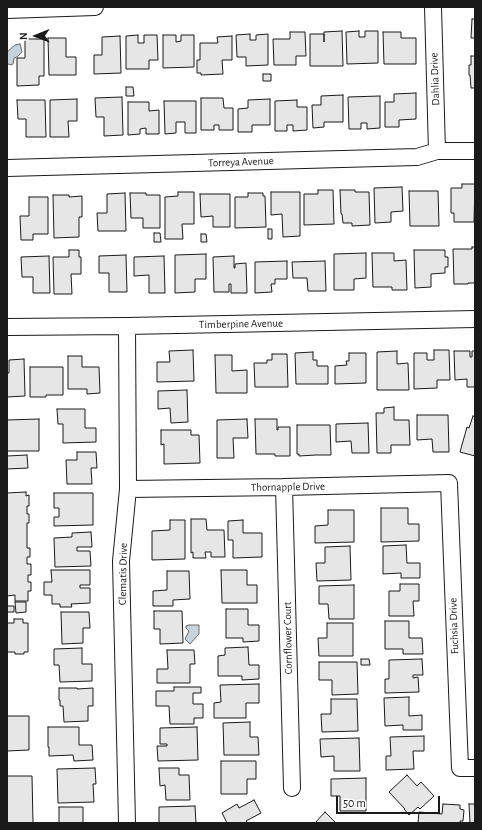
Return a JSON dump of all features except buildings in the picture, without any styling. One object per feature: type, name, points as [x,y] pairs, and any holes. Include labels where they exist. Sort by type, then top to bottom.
[{"type":"street","points":[[7,10],[95,7]]},
{"type":"street","name":"Dahlia Drive","points":[[432,7],[437,151]]},
{"type":"street","name":"Torreya Avenue","points":[[7,168],[417,157],[437,151],[475,151]]},
{"type":"street","name":"Timberpine Avenue","points":[[7,328],[475,319]]},
{"type":"street","name":"Clematis Drive","points":[[127,326],[128,489],[121,561],[128,823]]},
{"type":"street","name":"Thornapple Drive","points":[[128,489],[449,483]]},
{"type":"street","name":"Fuchsia Drive","points":[[449,483],[467,768]]},
{"type":"street","name":"Cornflower Court","points":[[284,487],[292,788]]},
{"type":"shaded area","points":[[20,44],[22,52],[14,58],[13,64],[8,64],[7,52],[15,45]]},
{"type":"shaded area","points":[[199,625],[199,634],[190,644],[185,639],[189,631],[186,626]]}]
